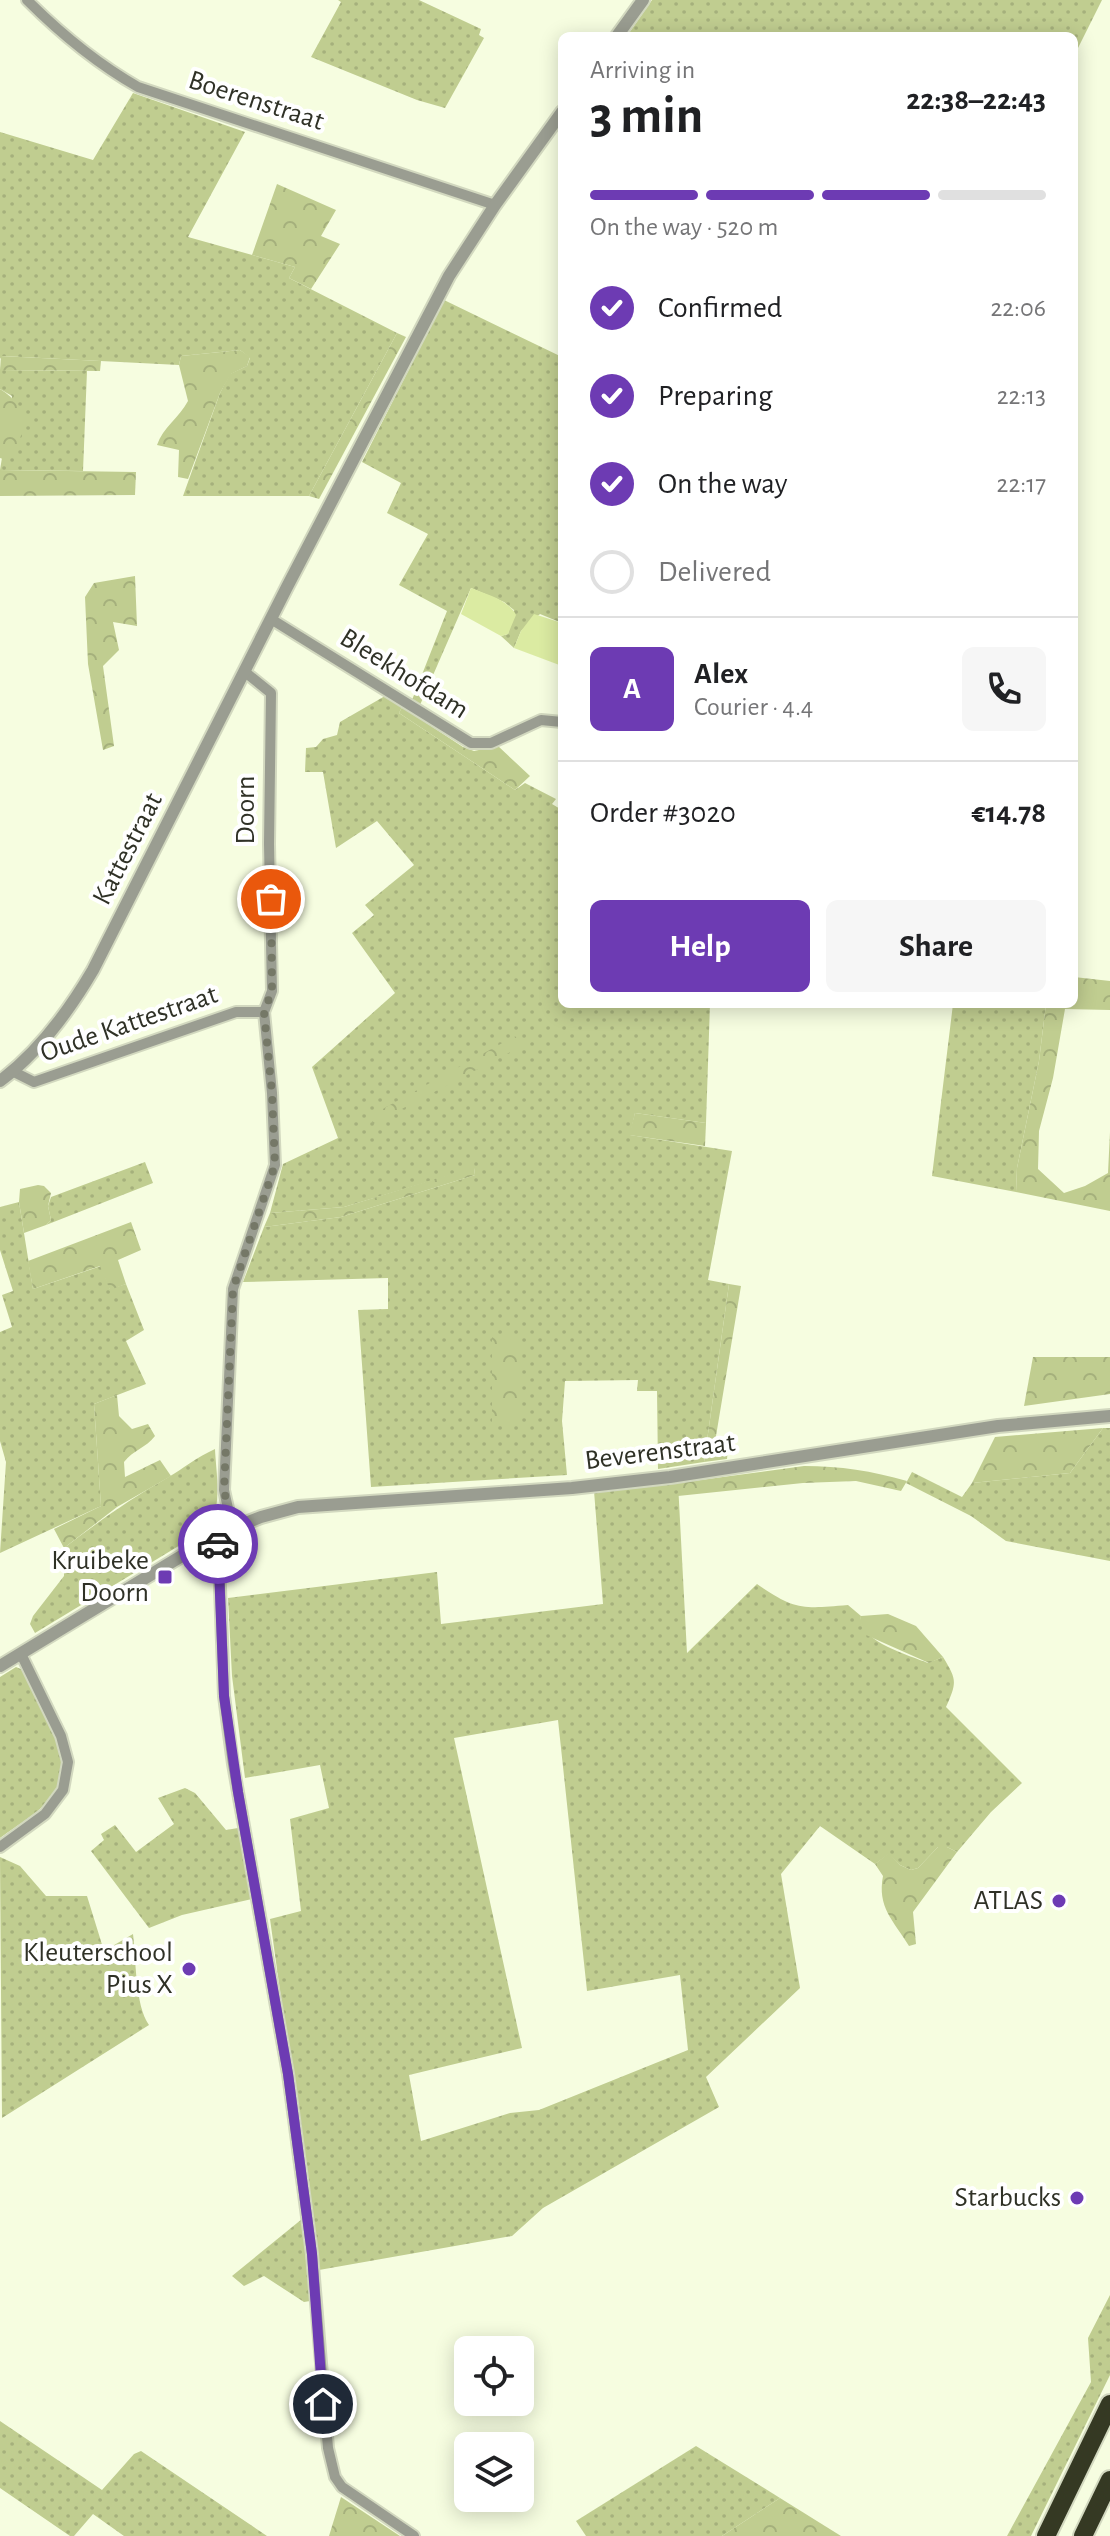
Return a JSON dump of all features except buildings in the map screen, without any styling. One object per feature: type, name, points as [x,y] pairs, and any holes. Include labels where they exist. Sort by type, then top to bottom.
[{"type":"highway","points":[[1046,2536],[1110,2404]]},
{"type":"highway","points":[[1083,2536],[1110,2480]]},
{"type":"street","name":"Boerenstraat","points":[[27,0],[103,67],[138,87],[495,205]]},
{"type":"street","points":[[620,32],[643,0]]},
{"type":"street","points":[[271,619],[449,276],[558,118]]},
{"type":"street","name":"Kattestraat","points":[[0,1081],[65,1015],[93,970],[271,619]]},
{"type":"street","name":"Bleekhofdam","points":[[271,619],[471,743],[491,743],[541,720],[558,722]]},
{"type":"street","name":"Doorn","points":[[232,1527],[224,1490],[233,1289],[275,1165],[264,1012],[272,991],[269,844],[271,693],[245,672]]},
{"type":"street","name":"Oude Kattestraat","points":[[12,1071],[34,1082],[236,1012],[264,1012]]},
{"type":"street","name":"Beverenstraat","points":[[0,1666],[218,1534],[298,1507],[656,1479],[998,1426],[1110,1416]]},
{"type":"street","points":[[218,1534],[224,1696],[288,2074],[312,2254],[328,2448],[335,2477],[342,2487],[414,2536]]},
{"type":"street","points":[[0,1847],[45,1814],[63,1790],[68,1762],[61,1736],[21,1654]]},
{"type":"green space","points":[[338,0],[419,0],[481,29],[479,35],[484,38],[445,108],[417,100],[311,57],[341,2]]},
{"type":"green space","points":[[652,0],[1102,0],[1078,48],[1078,32],[630,32]]},
{"type":"green space","points":[[133,93],[245,132],[188,237],[295,267],[289,278],[397,333],[309,496],[183,496],[220,393],[230,374],[247,366],[250,358],[240,350],[181,356],[179,365],[2,356],[0,359],[0,132],[93,160]]},
{"type":"green space","points":[[277,184],[336,210],[321,236],[340,244],[311,289],[289,278],[295,267],[252,255]]},
{"type":"green space","points":[[444,300],[558,355],[558,621],[540,614],[521,631],[514,648],[501,636],[508,634],[514,610],[504,602],[471,588],[420,705],[412,700],[447,611],[399,585],[428,534],[387,513],[401,483],[362,462]]},
{"type":"green space","points":[[397,333],[406,337],[319,499],[309,496]]},
{"type":"green space","points":[[240,350],[250,357],[247,366],[231,374],[220,393],[188,479],[178,477],[179,450],[157,445],[188,401],[179,365],[181,356]]},
{"type":"green space","points":[[1,356],[101,361],[100,371],[0,370]]},
{"type":"green space","points":[[0,370],[87,371],[83,471],[0,470],[12,396],[0,389]]},
{"type":"green space","points":[[0,389],[17,405],[23,423],[18,442],[3,459],[0,458]]},
{"type":"green space","points":[[0,470],[136,472],[135,495],[0,496]]},
{"type":"green space","points":[[135,576],[137,626],[113,622],[119,650],[103,666],[114,746],[103,750],[88,664],[85,597],[94,583]]},
{"type":"green space","points":[[385,696],[402,707],[399,713],[515,790],[525,783],[556,799],[552,804],[558,808],[558,1008],[710,1008],[706,1123],[635,1113],[630,1135],[732,1151],[708,1280],[729,1284],[704,1462],[658,1469],[657,1391],[637,1391],[638,1380],[565,1381],[562,1421],[567,1475],[371,1487],[358,1310],[388,1309],[388,1278],[243,1282],[264,1227],[341,1217],[475,1175],[474,1168],[344,1207],[270,1213],[283,1164],[338,1138],[312,1067],[395,993],[352,933],[374,915],[365,905],[414,865],[377,821],[336,848],[323,772],[305,772],[306,748],[316,747],[323,739],[337,735],[340,722]]},
{"type":"green space","points":[[402,707],[463,747],[474,751],[498,746],[530,776],[515,790],[399,713]]},
{"type":"green space","points":[[1078,977],[1110,981],[1110,1010],[1065,1009],[1053,1078],[1039,1131],[1038,1169],[1064,1193],[1085,1186],[1108,1173],[1110,1132],[1110,1211],[1016,1192],[1017,1168],[1039,1061],[1046,1008],[1078,1008]]},
{"type":"green space","points":[[953,1008],[1046,1008],[1039,1061],[1017,1168],[1016,1192],[932,1176]]},
{"type":"green space","points":[[515,1036],[522,1046],[373,1124],[370,1116]]},
{"type":"green space","points":[[635,1113],[706,1123],[705,1146],[629,1135]]},
{"type":"green space","points":[[145,1162],[153,1183],[46,1225],[51,1220],[48,1206],[51,1197]]},
{"type":"green space","points":[[474,1167],[475,1175],[341,1217],[264,1227],[270,1213],[344,1207]]},
{"type":"green space","points":[[38,1185],[51,1193],[48,1206],[51,1220],[24,1233],[20,1189]]},
{"type":"green space","points":[[19,1202],[33,1289],[101,1266],[110,1289],[126,1284],[144,1330],[126,1341],[146,1384],[94,1404],[101,1506],[0,1553],[6,1462],[0,1441],[0,1332],[12,1327],[2,1295],[13,1291],[0,1250],[0,1207]]},
{"type":"green space","points":[[131,1222],[141,1250],[118,1260],[126,1284],[110,1290],[100,1266],[33,1289],[28,1261]]},
{"type":"green space","points":[[729,1284],[741,1286],[714,1448],[728,1449],[727,1459],[704,1462]]},
{"type":"green space","points":[[492,1337],[521,1337],[521,1426],[492,1426]]},
{"type":"green space","points":[[1033,1357],[1110,1357],[1110,1394],[1024,1406]]},
{"type":"green space","points":[[117,1395],[119,1416],[132,1429],[148,1424],[155,1436],[124,1462],[125,1477],[160,1460],[171,1476],[117,1507],[64,1548],[54,1529],[101,1506],[94,1404]]},
{"type":"green space","points":[[1103,1428],[1110,1428],[1110,1561],[1006,1541],[971,1516],[906,1483],[912,1472],[962,1497],[972,1483],[1070,1473]]},
{"type":"green space","points":[[1103,1428],[1070,1473],[972,1483],[995,1437]]},
{"type":"green space","points":[[215,1449],[217,1503],[205,1530],[35,1633],[30,1624],[33,1616],[64,1576],[64,1548],[127,1503]]},
{"type":"green space","points":[[804,1466],[856,1470],[907,1481],[901,1491],[856,1481],[803,1483],[678,1496],[678,1483]]},
{"type":"green space","points":[[678,1483],[687,1653],[757,1584],[781,1599],[800,1606],[848,1605],[861,1616],[862,1625],[875,1640],[928,1663],[943,1657],[954,1681],[946,1707],[1022,1783],[991,1812],[957,1852],[938,1847],[918,1868],[911,1870],[900,1865],[889,1854],[875,1864],[820,1826],[781,1874],[800,1988],[706,2077],[719,2107],[543,2208],[512,2236],[319,2270],[270,1919],[301,1911],[290,1819],[329,1808],[320,1765],[245,1778],[232,1676],[228,1598],[437,1572],[441,1624],[603,1604],[594,1491]],"holes":[[[558,1720],[587,1991],[680,1975],[688,2050],[539,2110],[510,2113],[421,2141],[409,2075],[522,2048],[454,1738]]]},
{"type":"green space","points":[[888,1614],[916,1626],[943,1657],[929,1663],[866,1635],[860,1622],[861,1616]]},
{"type":"green space","points":[[16,1667],[23,1670],[50,1724],[61,1754],[62,1779],[52,1797],[36,1813],[0,1838],[0,1677]]},
{"type":"green space","points":[[185,1788],[195,1793],[226,1830],[238,1828],[252,1899],[182,1915],[149,1928],[91,1851],[104,1840],[101,1834],[115,1825],[136,1852],[174,1824],[158,1798]]},
{"type":"green space","points":[[938,1847],[957,1852],[913,1912],[916,1944],[909,1946],[884,1905],[883,1876],[875,1864],[889,1853],[900,1865],[911,1870],[918,1868]]},
{"type":"green space","points":[[0,1857],[20,1866],[46,1896],[87,1896],[104,1951],[133,1934],[141,2006],[149,2025],[2,2118]]},
{"type":"green space","points":[[302,2219],[310,2301],[304,2302],[264,2276],[244,2286],[232,2276]]},
{"type":"green space","points":[[1110,2295],[1110,2375],[1031,2536],[1007,2536],[1091,2382],[1088,2338]]},
{"type":"green space","points":[[0,2421],[102,2490],[134,2454],[141,2451],[267,2536],[124,2536],[93,2514],[74,2536],[70,2536],[0,2488]]},
{"type":"green space","points":[[696,2446],[780,2498],[722,2536],[586,2536],[576,2521]]},
{"type":"green space","points":[[341,2497],[400,2536],[329,2536]]},
{"type":"green space","points":[[780,2498],[841,2536],[722,2536]]},
{"type":"shaded area","points":[[471,588],[496,598],[513,610],[516,615],[508,634],[501,636],[461,614]]},
{"type":"shaded area","points":[[534,614],[558,622],[558,664],[514,648],[521,631]]},
{"type":"way so far","points":[[218,1544],[218,1534],[232,1527],[224,1490],[233,1289],[275,1165],[264,1012],[272,991],[271,899]]},
{"type":"place","name":"Kruibeke Doorn","points":[[165,1577]]},
{"type":"place","name":"ATLAS","points":[[1059,1901]]},
{"type":"place","name":"Kleuterschool Pius X","points":[[189,1969]]},
{"type":"place","name":"Starbucks","points":[[1077,2198]]},
{"type":"route","points":[[218,1544],[224,1696],[233,1764],[288,2074],[312,2254],[323,2404]]}]
